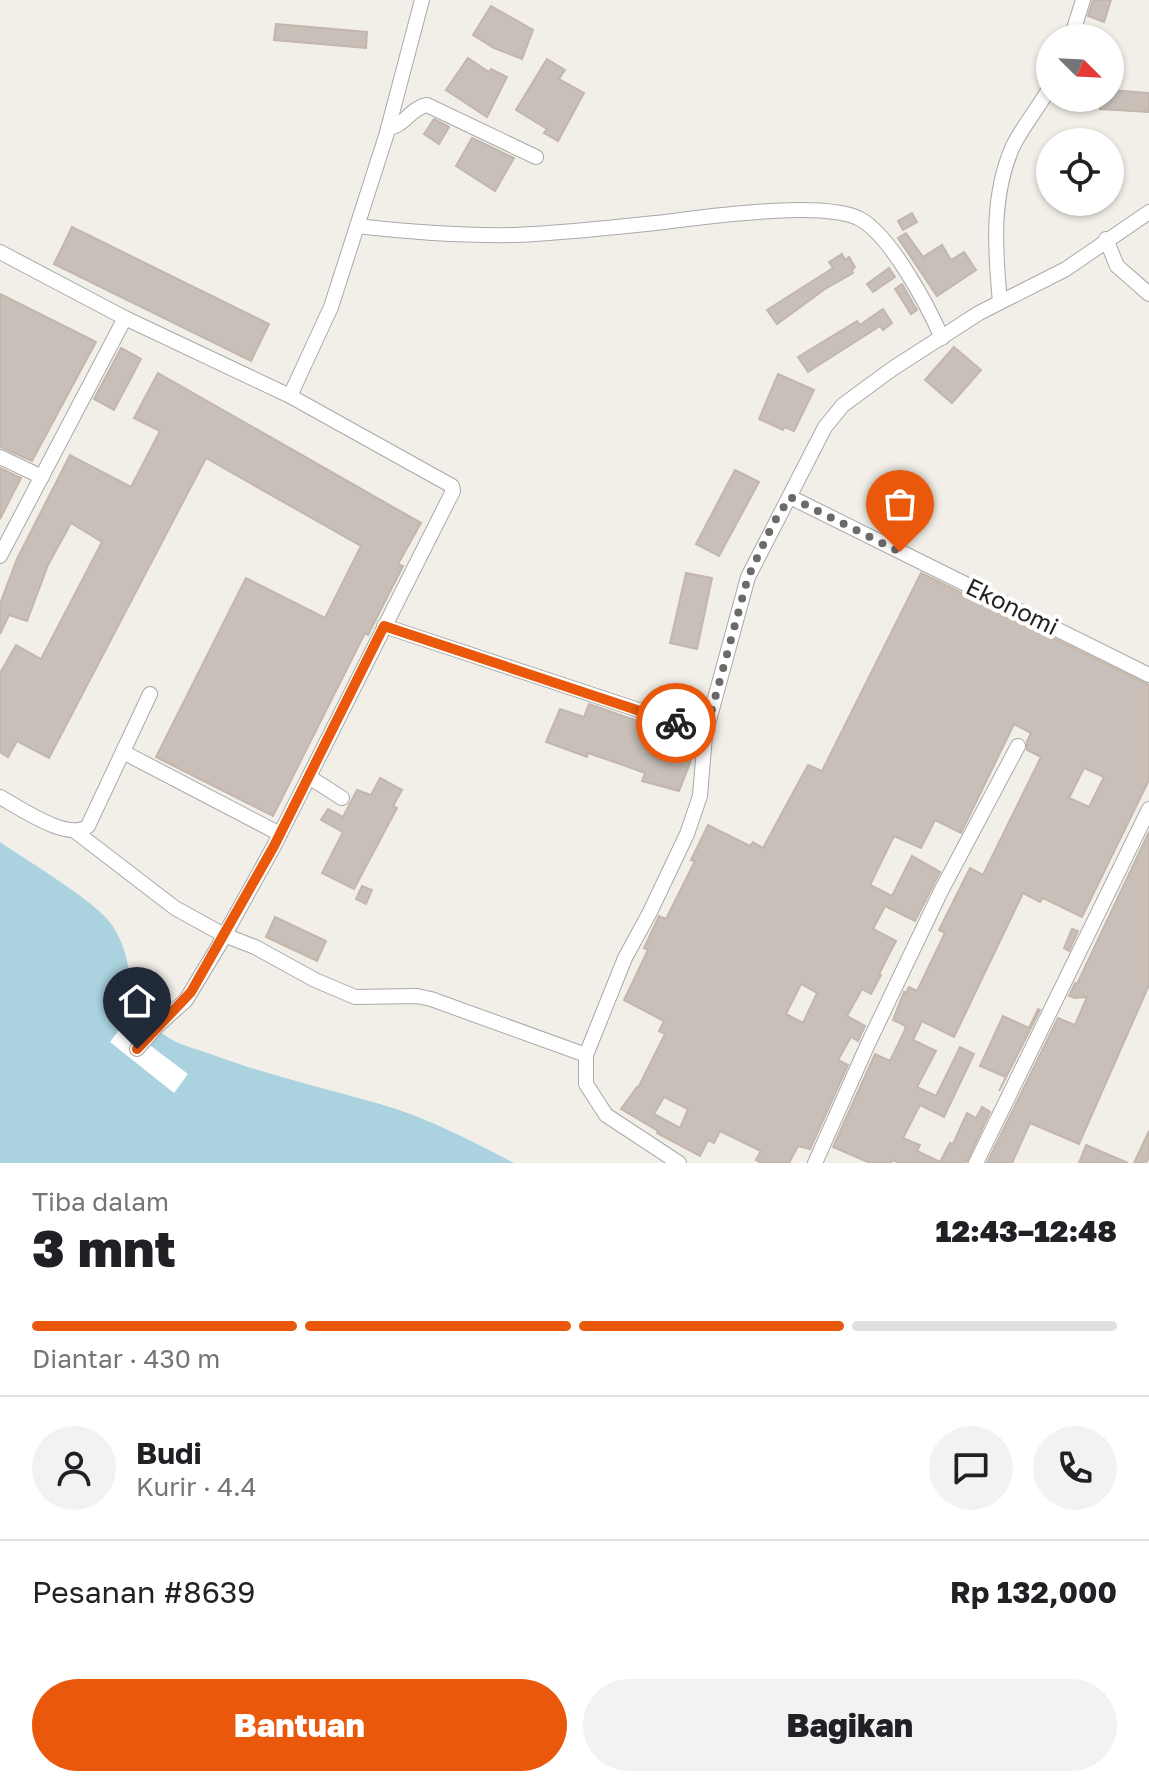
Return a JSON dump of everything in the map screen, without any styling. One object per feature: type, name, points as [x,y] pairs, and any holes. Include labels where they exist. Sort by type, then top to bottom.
[{"type":"street","points":[[290,396],[331,307],[388,128],[422,0]]},
{"type":"street","points":[[1075,24],[1083,0]]},
{"type":"street","points":[[388,128],[400,125],[418,107],[427,105],[536,157]]},
{"type":"street","points":[[1000,302],[997,202],[1005,165],[1036,109]]},
{"type":"street","points":[[357,226],[431,234],[515,235],[700,216],[821,210],[842,213],[861,219],[892,250],[934,319],[942,338]]},
{"type":"street","points":[[679,1163],[606,1115],[586,1084],[586,1055],[625,958],[687,834],[700,796],[705,735],[748,577],[773,524],[825,427],[843,405],[1000,302],[1066,269],[1149,212]]},
{"type":"street","points":[[1106,239],[1117,266],[1149,294]]},
{"type":"street","points":[[0,252],[125,318],[290,396],[452,486],[453,491],[280,834],[224,935],[186,1000],[137,1049]]},
{"type":"street","points":[[0,556],[125,318]]},
{"type":"street","points":[[0,457],[42,477]]},
{"type":"street","name":"Ekonomi","points":[[790,497],[1149,675]]},
{"type":"street","points":[[384,626],[641,710],[705,735]]},
{"type":"street","points":[[76,832],[88,826],[150,694]]},
{"type":"street","points":[[815,1163],[941,891],[1018,746]]},
{"type":"street","points":[[123,752],[280,834]]},
{"type":"street","points":[[309,777],[342,798]]},
{"type":"street","points":[[0,797],[49,823],[76,832],[175,908],[315,980],[355,997],[417,996],[431,999],[586,1055]]},
{"type":"street","points":[[976,1163],[1149,809]]},
{"type":"water","points":[[0,842],[77,893],[112,925],[126,955],[142,1012],[166,1036],[253,1068],[415,1116],[514,1163],[0,1163]]},
{"type":"pier","points":[[123,1025],[188,1074],[174,1093],[110,1042]]},
{"type":"building","points":[[1093,0],[1111,0],[1104,22],[1088,16]]},
{"type":"building","points":[[491,6],[533,30],[522,59],[494,48],[473,35]]},
{"type":"building","points":[[276,24],[367,32],[366,48],[274,40]]},
{"type":"building","points":[[468,58],[489,72],[491,69],[507,77],[487,117],[446,90]]},
{"type":"building","points":[[547,59],[565,70],[559,79],[584,93],[558,141],[544,133],[547,129],[516,110]]},
{"type":"building","points":[[1124,91],[1149,93],[1149,112],[1124,110]]},
{"type":"building","points":[[434,119],[449,127],[439,144],[424,134]]},
{"type":"building","points":[[472,138],[514,158],[495,191],[456,166]]},
{"type":"building","points":[[912,213],[917,222],[903,230],[898,221]]},
{"type":"building","points":[[72,227],[269,324],[251,361],[54,264]]},
{"type":"building","points":[[906,233],[923,257],[942,245],[951,260],[964,252],[976,270],[937,296],[898,238]]},
{"type":"building","points":[[842,254],[845,260],[849,257],[855,267],[853,273],[777,324],[767,310],[833,268],[829,262]]},
{"type":"building","points":[[889,268],[895,277],[873,292],[867,284]]},
{"type":"building","points":[[902,284],[917,310],[911,314],[895,289]]},
{"type":"building","points":[[0,294],[96,342],[32,461],[0,447]]},
{"type":"building","points":[[883,309],[892,323],[883,330],[880,326],[808,372],[798,357],[857,321],[860,325]]},
{"type":"building","points":[[954,347],[981,370],[952,403],[925,380]]},
{"type":"building","points":[[121,348],[141,359],[114,410],[94,399]]},
{"type":"building","points":[[158,373],[421,523],[398,564],[403,566],[368,635],[365,633],[273,816],[156,757],[246,578],[325,618],[361,546],[206,458],[49,758],[17,741],[8,757],[0,752],[0,673],[16,645],[41,659],[102,542],[71,523],[48,565],[27,621],[9,615],[0,634],[0,604],[17,559],[70,455],[131,487],[160,431],[134,418]]},
{"type":"building","points":[[778,374],[814,390],[794,431],[784,427],[783,430],[759,419]]},
{"type":"building","points":[[0,468],[21,478],[0,519]]},
{"type":"building","points":[[735,470],[759,482],[719,556],[696,544]]},
{"type":"building","points":[[686,573],[712,578],[697,649],[670,643]]},
{"type":"building","points":[[921,573],[1149,685],[1149,780],[1082,917],[1043,898],[1040,902],[1023,893],[954,1037],[922,1021],[913,1040],[936,1051],[917,1087],[936,1096],[960,1047],[974,1054],[944,1117],[920,1105],[903,1138],[920,1145],[917,1151],[940,1162],[950,1143],[953,1144],[967,1113],[976,1118],[982,1107],[990,1112],[966,1163],[899,1163],[893,1160],[891,1163],[870,1163],[833,1147],[875,1054],[890,1061],[906,1026],[893,1020],[904,992],[909,987],[917,991],[945,933],[939,930],[970,868],[983,875],[1041,757],[1027,750],[1031,733],[1014,724],[961,833],[935,820],[921,848],[894,836],[870,885],[892,896],[912,856],[940,872],[915,921],[885,906],[873,929],[896,941],[871,994],[862,989],[847,1016],[865,1026],[858,1041],[851,1037],[838,1060],[848,1065],[810,1149],[798,1146],[789,1163],[761,1163],[756,1160],[761,1151],[720,1131],[714,1143],[708,1140],[700,1156],[621,1109],[638,1088],[665,1034],[659,1031],[664,1021],[624,1000],[648,950],[644,948],[659,916],[666,919],[695,861],[691,860],[708,825],[750,846],[753,842],[763,848],[808,765],[822,771]],"holes":[[[1084,768],[1104,777],[1089,807],[1069,798]],[[801,984],[817,993],[803,1023],[786,1014]],[[664,1097],[688,1109],[680,1128],[654,1114]]]},
{"type":"building","points":[[661,700],[685,706],[683,714],[660,706]]},
{"type":"building","points":[[589,704],[694,741],[690,763],[679,791],[642,781],[645,773],[546,742],[560,709],[584,717]]},
{"type":"building","points":[[380,778],[402,790],[393,806],[397,808],[354,889],[322,873],[343,832],[321,820],[328,809],[343,817],[357,790],[371,795]]},
{"type":"building","points":[[1149,832],[1149,985],[1079,1144],[1030,1123],[1012,1163],[987,1163],[1058,1018],[1075,1025],[1087,997],[1069,996]]},
{"type":"building","points":[[362,886],[372,890],[366,904],[356,899]]},
{"type":"building","points":[[275,917],[326,941],[317,961],[266,937]]},
{"type":"building","points":[[1072,929],[1078,931],[1069,951],[1064,948]]},
{"type":"building","points":[[1040,1010],[999,1091],[1006,1077],[980,1066],[1003,1016],[1029,1028]]},
{"type":"building","points":[[1149,1131],[1149,1157],[1146,1163],[1134,1163]]},
{"type":"building","points":[[1086,1145],[1128,1163],[1079,1163]]},
{"type":"way so far","points":[[676,723],[705,735],[748,577],[773,524],[790,497],[900,552]]},
{"type":"route","points":[[137,1049],[186,1000],[218,947],[274,846],[384,626],[676,723]]}]
